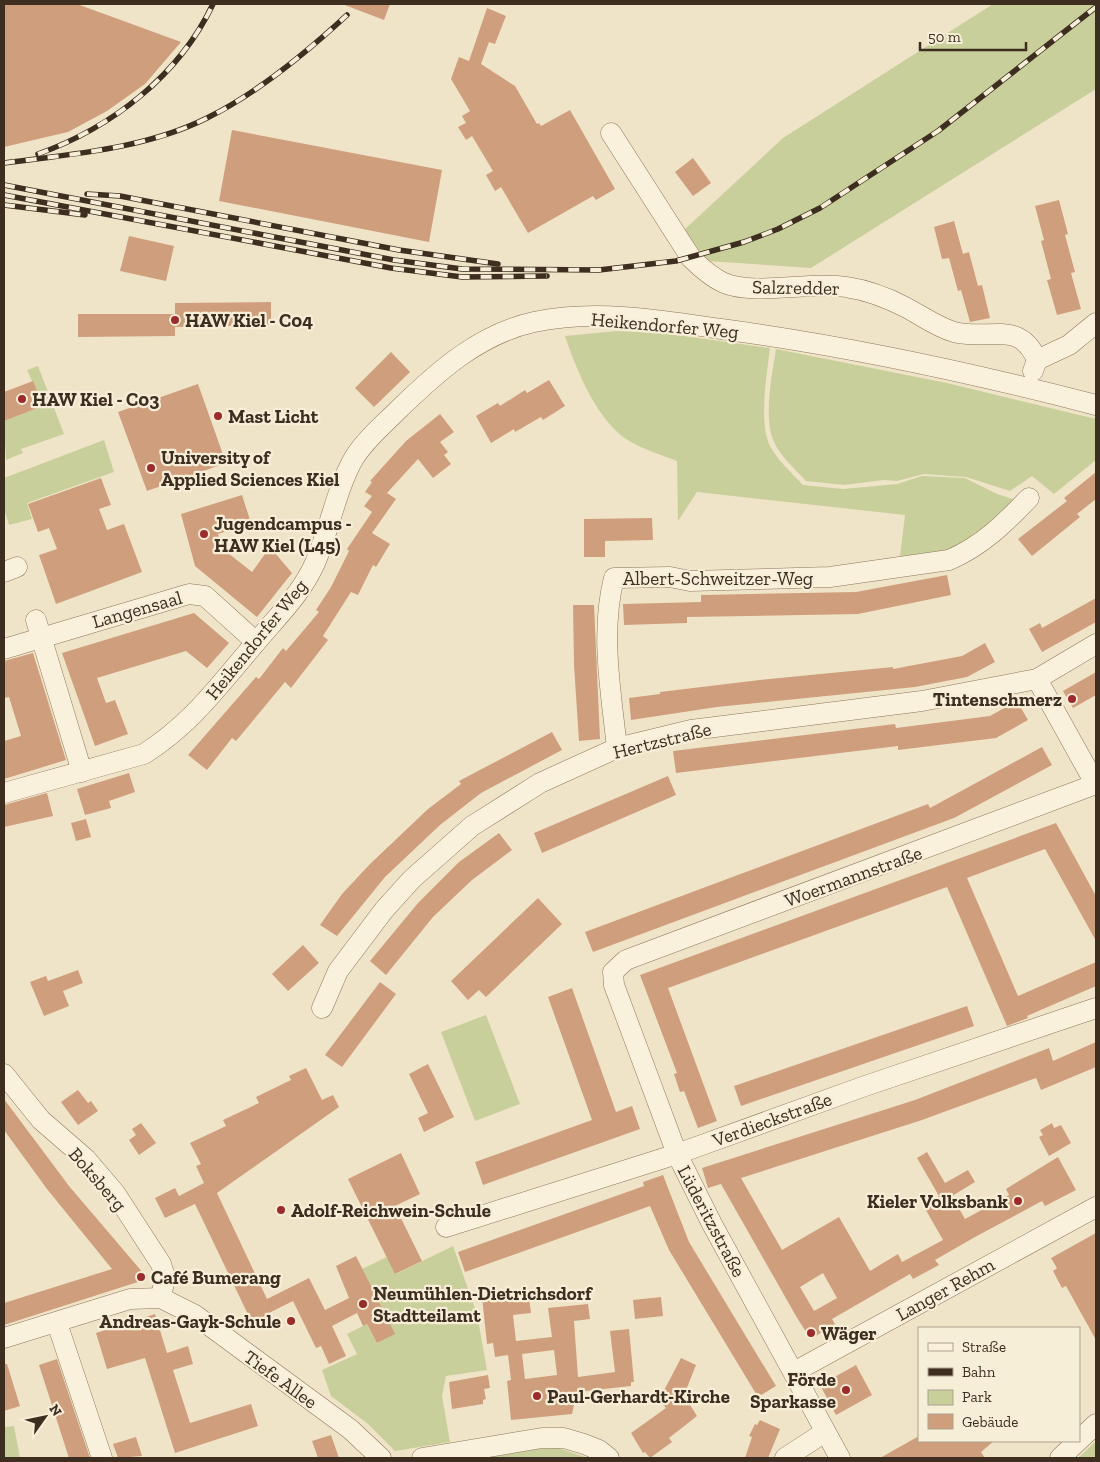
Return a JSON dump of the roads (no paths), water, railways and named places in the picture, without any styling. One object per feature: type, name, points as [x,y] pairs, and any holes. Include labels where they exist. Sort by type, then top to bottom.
[{"type":"street","name":"Salzredder","points":[[611,132],[691,258],[709,274],[726,284],[751,288],[812,285],[845,287],[874,293],[905,307],[945,330],[962,334],[1016,335],[1030,345],[1037,360]]},
{"type":"street","name":"Heikendorfer Weg","points":[[4,793],[144,754],[164,741],[192,718],[301,589],[314,564],[354,458],[374,433],[445,367],[470,349],[486,339],[530,323],[572,317],[616,316],[664,321],[838,348],[1026,387],[1096,405]]},
{"type":"street","points":[[1026,387],[1037,360],[1069,345],[1096,323]]},
{"type":"street","name":"Albert-Schweitzer-Weg","points":[[617,748],[609,666],[608,602],[614,578],[670,576],[690,581],[830,577],[950,560],[968,552],[1000,528],[1029,498]]},
{"type":"street","name":"Langensaal","points":[[4,649],[39,628],[189,594],[205,596],[256,642]]},
{"type":"street","points":[[39,628],[82,772]]},
{"type":"street","name":"Hertzstraße","points":[[322,1008],[338,971],[384,910],[412,879],[444,850],[503,805],[540,783],[617,748],[691,730],[922,701],[1037,679],[1096,644]]},
{"type":"street","points":[[1037,679],[1096,784]]},
{"type":"street","name":"Woermannstraße","points":[[613,972],[626,960],[1096,784]]},
{"type":"street","name":"Lüderitzstraße","points":[[613,972],[612,978],[617,994],[677,1154],[712,1224],[840,1458]]},
{"type":"street","name":"Verdieckstraße","points":[[446,1227],[677,1154],[865,1086],[1096,1008]]},
{"type":"street","name":"Boksberg","points":[[4,1074],[40,1120],[86,1159],[114,1193],[161,1264],[165,1278],[161,1298]]},
{"type":"street","name":"Langer Rehm","points":[[794,1372],[1096,1207]]},
{"type":"street","name":"Tiefe Allee","points":[[4,1338],[130,1299],[161,1298],[195,1315],[350,1429],[381,1458]]},
{"type":"street","points":[[60,1332],[102,1458]]},
{"type":"street","points":[[1080,1440],[1096,1424]]},
{"type":"street","points":[[785,1458],[825,1432]]},
{"type":"street","points":[[422,1458],[542,1438],[564,1438],[599,1450],[609,1458]]},
{"type":"street","points":[[1060,1458],[1078,1442]]},
{"type":"railway","points":[[38,154],[91,130],[140,96],[182,54],[199,30],[213,4]]},
{"type":"railway","points":[[4,185],[394,260],[462,269],[599,270],[676,261],[744,242],[778,229],[820,208],[938,131],[1096,7]]},
{"type":"railway","points":[[4,163],[108,149],[159,137],[207,118],[262,85],[298,58],[347,15]]},
{"type":"railway","points":[[87,194],[120,196],[399,250],[498,264]]},
{"type":"railway","points":[[4,195],[391,268],[462,277],[547,276]]},
{"type":"railway","points":[[4,205],[85,215]]},
{"type":"place","name":"HAW Kiel - C04","points":[[175,320]]},
{"type":"place","name":"HAW Kiel - C03","points":[[22,399]]},
{"type":"place","name":"Mast Licht","points":[[218,416]]},
{"type":"place","name":"University of Applied Sciences Kiel","points":[[151,468]]},
{"type":"place","name":"Jugendcampus - HAW Kiel (L45)","points":[[204,534]]},
{"type":"place","name":"Tintenschmerz","points":[[1072,699]]},
{"type":"place","name":"Kieler Volksbank","points":[[1018,1201]]},
{"type":"place","name":"Adolf-Reichwein-Schule","points":[[281,1210]]},
{"type":"place","name":"Café Bumerang","points":[[141,1277]]},
{"type":"place","name":"Neumühlen-Dietrichsdorf Stadtteilamt","points":[[363,1304]]},
{"type":"place","name":"Andreas-Gayk-Schule","points":[[291,1321]]},
{"type":"place","name":"Wäger","points":[[811,1333]]},
{"type":"place","name":"Förde Sparkasse","points":[[846,1390]]},
{"type":"place","name":"Paul-Gerhardt-Kirche","points":[[537,1396]]}]
